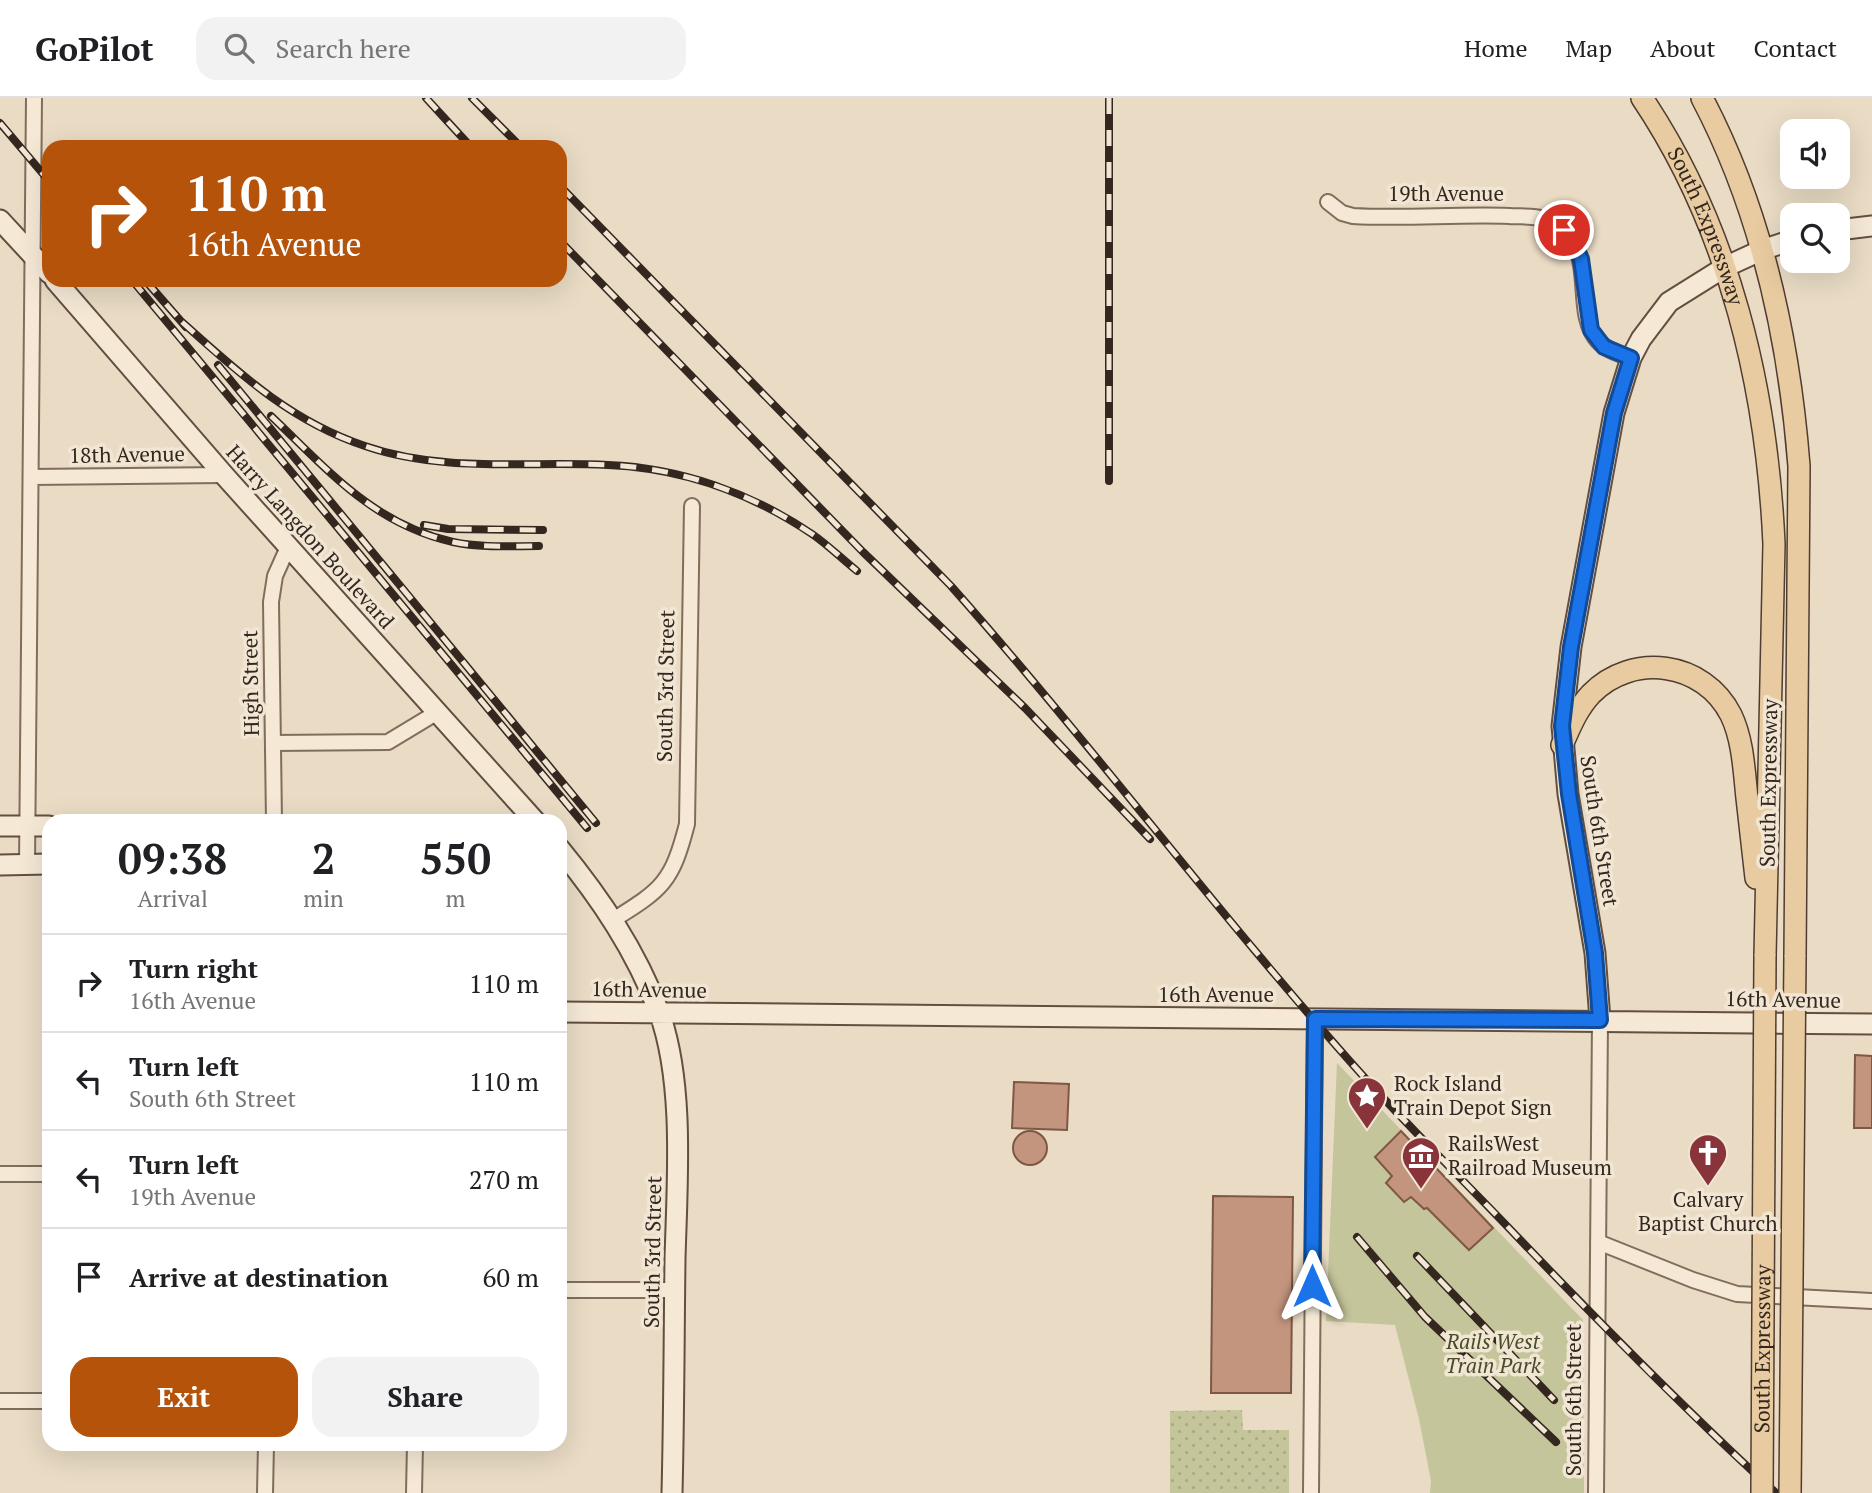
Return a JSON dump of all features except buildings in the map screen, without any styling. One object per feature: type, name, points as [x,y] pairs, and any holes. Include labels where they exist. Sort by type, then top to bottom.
[{"type":"main road","name":"South Expressway","points":[[1642,98],[1657,120],[1697,198],[1725,267],[1756,384],[1771,493],[1773,612],[1765,956],[1762,1493]]},
{"type":"main road","name":"South Expressway","points":[[1702,98],[1730,157],[1762,250],[1786,347],[1800,466],[1790,1493]]},
{"type":"main road","points":[[1562,745],[1576,714],[1591,694],[1610,679],[1626,671],[1653,667],[1671,669],[1693,677],[1720,698],[1730,714],[1740,743],[1765,956]]},
{"type":"street","points":[[27,865],[34,98]]},
{"type":"street","name":"19th Avenue","points":[[1328,202],[1342,213],[1353,216],[1496,216],[1541,218],[1553,222],[1573,242],[1581,259],[1591,330],[1604,347],[1631,358]]},
{"type":"street","points":[[0,220],[42,265]]},
{"type":"street","points":[[1850,229],[1872,226]]},
{"type":"street","points":[[1762,250],[1780,244]]},
{"type":"street","name":"South 6th Street","points":[[1596,1493],[1600,1020],[1595,953],[1562,745],[1564,695],[1614,413],[1631,358],[1641,339],[1669,302],[1725,267],[1762,250]]},
{"type":"street","name":"Harry Langdon Boulevard","points":[[61,287],[224,475],[529,814]]},
{"type":"street","name":"18th Avenue","points":[[31,477],[224,475]]},
{"type":"street","name":"South 3rd Street","points":[[613,920],[645,900],[669,876],[679,856],[687,824],[692,506]]},
{"type":"street","name":"High Street","points":[[274,814],[271,602],[275,576],[288,547]]},
{"type":"street","points":[[273,743],[388,743],[436,713]]},
{"type":"street","points":[[0,827],[42,826]]},
{"type":"street","points":[[567,858],[613,920],[660,1013]]},
{"type":"street","points":[[0,865],[42,864]]},
{"type":"street","name":"16th Avenue","points":[[567,1012],[1872,1024]]},
{"type":"street","name":"South 3rd Street","points":[[660,1013],[671,1057],[677,1182],[672,1493]]},
{"type":"street","points":[[1311,1493],[1315,1019]]},
{"type":"street","points":[[0,1174],[42,1174]]},
{"type":"street","points":[[1598,1242],[1693,1280],[1737,1294],[1872,1301]]},
{"type":"street","points":[[567,1290],[675,1290]]},
{"type":"street","points":[[0,1401],[42,1401]]},
{"type":"street","points":[[265,1493],[266,1451]]},
{"type":"street","points":[[414,1493],[415,1451]]},
{"type":"green space","name":"Rails West Train Park","points":[[1337,1063],[1583,1320],[1584,1493],[1430,1493],[1431,1481],[1419,1419],[1395,1325],[1326,1321]]},
{"type":"green space","points":[[1242,1410],[1243,1430],[1289,1430],[1289,1493],[1170,1493],[1170,1411]]},
{"type":"railway","points":[[426,98],[465,140]]},
{"type":"railway","points":[[472,98],[514,140]]},
{"type":"railway","points":[[1109,98],[1109,481]]},
{"type":"railway","points":[[0,123],[42,173]]},
{"type":"railway","points":[[567,193],[951,586],[1259,956],[1381,1096],[1638,1361],[1776,1493]]},
{"type":"railway","points":[[567,248],[863,552],[1025,708],[1150,839]]},
{"type":"railway","points":[[138,287],[587,828]]},
{"type":"railway","points":[[151,287],[186,327]]},
{"type":"railway","points":[[182,322],[245,377],[289,409],[338,436],[365,446],[424,460],[455,463],[608,465],[689,477],[740,495],[789,519],[818,538],[857,571]]},
{"type":"railway","points":[[218,365],[596,823]]},
{"type":"railway","points":[[271,416],[353,492],[399,522],[425,534],[464,544],[539,546]]},
{"type":"railway","points":[[424,525],[448,529],[543,530]]},
{"type":"railway","points":[[1357,1237],[1425,1317],[1556,1442]]},
{"type":"railway","points":[[1417,1256],[1554,1400]]},
{"type":"place","name":"Rock Island Train Depot Sign","points":[[1367,1130]]},
{"type":"place","name":"Calvary Baptist Church","points":[[1708,1187]]},
{"type":"place","name":"RailsWest Railroad Museum","points":[[1421,1190]]},
{"type":"route","points":[[1312,1286],[1315,1019],[1600,1020],[1595,953],[1569,794],[1562,726],[1571,647],[1614,413],[1631,358],[1604,347],[1591,330],[1581,259],[1564,230]]}]
